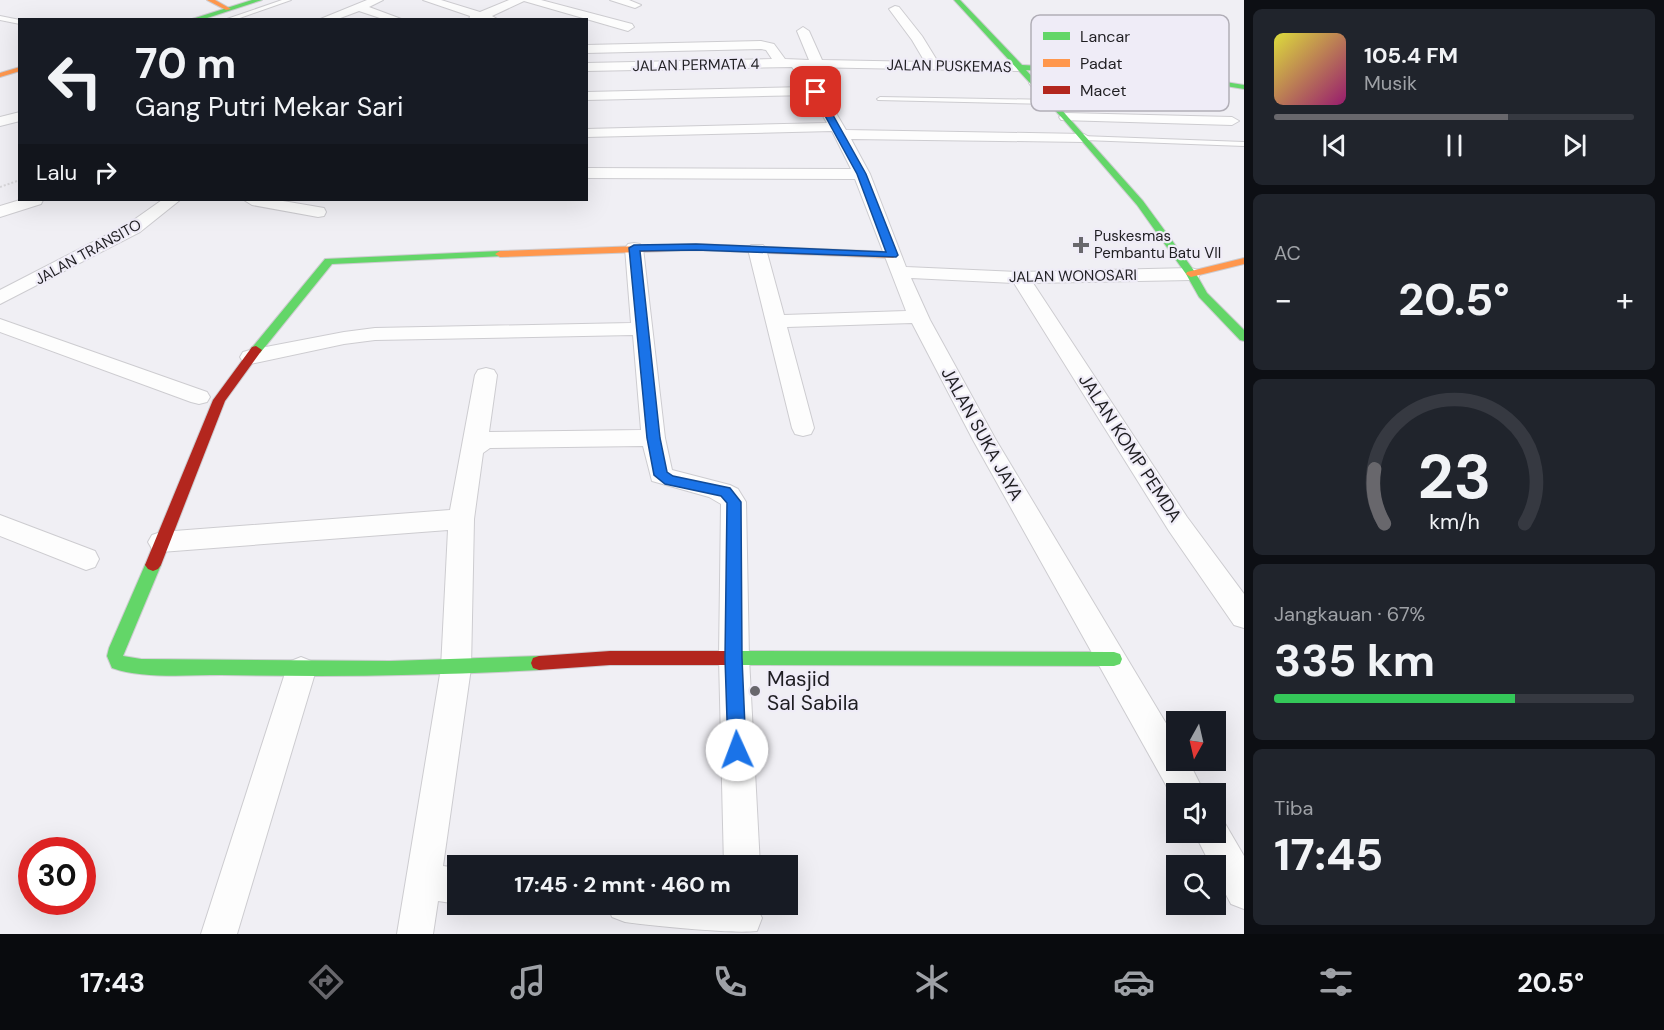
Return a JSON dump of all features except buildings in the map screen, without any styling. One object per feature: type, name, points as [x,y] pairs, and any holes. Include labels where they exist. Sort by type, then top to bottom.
[{"type":"street","points":[[210,0],[227,14]]},
{"type":"street","points":[[204,18],[227,14],[259,0]]},
{"type":"street","points":[[329,18],[377,0]]},
{"type":"street","points":[[429,0],[447,2],[477,18],[519,0]]},
{"type":"street","points":[[528,0],[628,27]]},
{"type":"street","points":[[616,0],[635,5]]},
{"type":"street","points":[[957,0],[1018,67],[1031,78]]},
{"type":"street","points":[[359,7],[393,18]]},
{"type":"street","points":[[895,9],[918,39],[933,65]]},
{"type":"street","points":[[798,64],[803,31]]},
{"type":"street","name":"JALAN PERMATA 4","points":[[588,49],[761,45],[770,47],[798,64]]},
{"type":"street","name":"JALAN PUSKEMAS","points":[[798,64],[1031,68]]},
{"type":"street","name":"JALAN PERMATA 4","points":[[588,67],[798,64]]},
{"type":"street","name":"JALAN SUKA JAYA","points":[[798,64],[839,130],[862,174],[919,317],[1005,478],[1113,659],[1183,783]]},
{"type":"street","points":[[0,75],[18,70]]},
{"type":"street","name":"JALAN PUSKEMAS","points":[[1229,84],[1244,87]]},
{"type":"street","points":[[588,96],[816,92]]},
{"type":"street","points":[[1061,111],[1140,204],[1191,274],[1203,295],[1244,337]]},
{"type":"street","points":[[1066,117],[1108,116],[1233,121]]},
{"type":"street","points":[[0,122],[18,117]]},
{"type":"street","points":[[588,133],[839,130],[1084,138]]},
{"type":"street","points":[[588,173],[862,174]]},
{"type":"street","points":[[0,212],[32,201]]},
{"type":"street","name":"JALAN TRANSITO","points":[[0,298],[134,228],[171,201]]},
{"type":"street","points":[[258,201],[318,212]]},
{"type":"street","points":[[897,263],[757,249],[634,248],[329,261],[250,357],[219,400],[117,648],[115,656],[118,663],[141,666],[301,670],[456,668],[610,658],[1113,659]]},
{"type":"street","points":[[634,248],[653,438],[661,475],[670,480],[725,492],[734,502],[734,658],[742,855]]},
{"type":"street","points":[[757,249],[803,428]]},
{"type":"street","name":"JALAN WONOSARI","points":[[897,263],[1020,278],[1191,274],[1244,261]]},
{"type":"street","name":"JALAN KOMP PEMDA","points":[[1020,278],[1178,524],[1244,616]]},
{"type":"street","points":[[776,321],[919,317]]},
{"type":"street","points":[[0,325],[200,397]]},
{"type":"street","points":[[250,357],[339,338],[375,334],[643,329]]},
{"type":"street","points":[[415,934],[441,884],[456,668],[461,519],[486,375]]},
{"type":"street","points":[[475,446],[490,440],[653,438]]},
{"type":"street","points":[[161,542],[461,519]]},
{"type":"street","points":[[0,525],[86,559]]},
{"type":"street","points":[[219,934],[301,670]]},
{"type":"street","points":[[1217,843],[1244,891]]},
{"type":"street","points":[[713,915],[744,919]]},
{"type":"lane","points":[[227,14],[288,0]]},
{"type":"lane","points":[[0,18],[18,22]]},
{"type":"lane","points":[[880,99],[1031,102]]},
{"type":"lane","points":[[1084,138],[1244,144]]},
{"type":"path","points":[[0,187],[18,181]]},
{"type":"traffic: fast","points":[[199,18],[259,0]]},
{"type":"traffic: fast","points":[[957,0],[1031,79]]},
{"type":"traffic: fast","points":[[1018,67],[1031,68]]},
{"type":"traffic: fast","points":[[1229,85],[1244,87]]},
{"type":"traffic: fast","points":[[1060,111],[1140,203],[1191,274],[1203,295],[1244,337]]},
{"type":"traffic: fast","points":[[256,350],[329,261],[500,254]]},
{"type":"traffic: fast","points":[[153,565],[117,648],[115,656],[118,663],[141,666],[340,669],[539,663]]},
{"type":"traffic: fast","points":[[728,658],[1114,659]]},
{"type":"traffic: slow","points":[[210,0],[228,9]]},
{"type":"traffic: slow","points":[[0,75],[18,70]]},
{"type":"traffic: slow","points":[[500,254],[696,247],[893,255]]},
{"type":"traffic: slow","points":[[1191,274],[1244,261]]},
{"type":"traffic: jam","points":[[153,565],[219,400],[256,350]]},
{"type":"traffic: jam","points":[[539,663],[610,658],[728,658]]},
{"type":"place","name":"Puskesmas Pembantu Batu VII","points":[[1081,245]]},
{"type":"place","name":"Masjid Sal Sabila","points":[[755,691]]},
{"type":"route","points":[[737,750],[734,658],[734,502],[725,492],[670,480],[661,475],[653,438],[634,248],[696,247],[893,255],[862,174],[816,92]]}]
